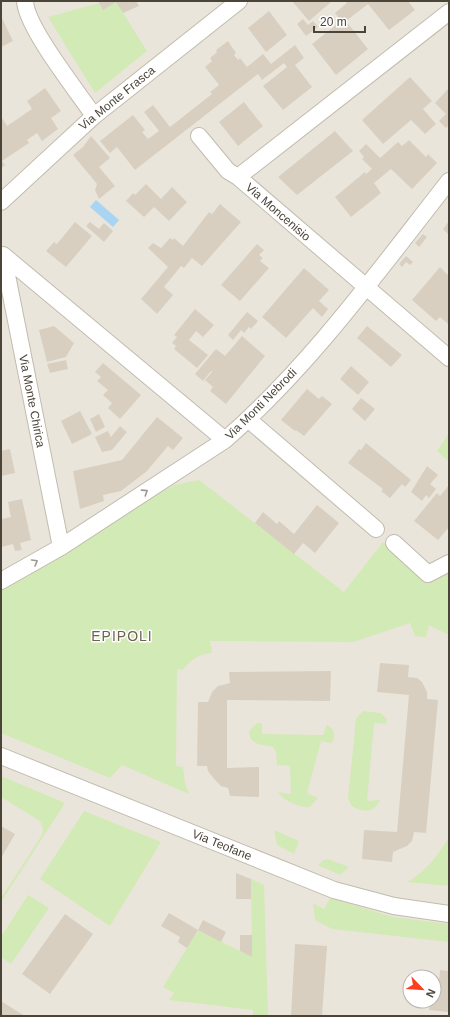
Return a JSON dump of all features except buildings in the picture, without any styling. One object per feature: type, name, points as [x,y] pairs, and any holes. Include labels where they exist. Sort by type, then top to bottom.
[{"type":"street","points":[[25,1],[26,8],[40,37],[94,116]]},
{"type":"street","name":"Via Monte Frasca","points":[[1,202],[94,116],[239,1]]},
{"type":"street","name":"Via Moncenisio","points":[[449,12],[238,177],[449,358]]},
{"type":"street","points":[[199,136],[228,171],[238,177]]},
{"type":"street","name":"Via Monti Nebrodi","points":[[1,581],[61,547],[225,440],[249,420],[302,363],[366,287],[449,181]]},
{"type":"street","name":"Via Monte Chirica","points":[[2,250],[225,440]]},
{"type":"street","name":"Via Monte Chirica","points":[[2,250],[61,547]]},
{"type":"street","points":[[249,420],[376,529]]},
{"type":"street","points":[[394,543],[428,574],[449,563]]},
{"type":"street","name":"Via Teofane","points":[[1,756],[334,890],[394,906],[449,914]]},
{"type":"shaded area","points":[[1,1],[449,1],[449,1016],[1,1016]]},
{"type":"green space","points":[[116,2],[147,51],[95,93],[48,17],[99,3],[103,9]]},
{"type":"green space","points":[[449,433],[449,462],[437,451]]},
{"type":"green space","points":[[199,480],[344,592],[383,542],[428,584],[449,573],[449,635],[429,625],[426,637],[415,636],[410,623],[353,642],[210,641],[212,653],[196,658],[183,670],[177,669],[176,766],[183,767],[185,784],[189,794],[122,765],[110,778],[1,733],[1,589],[151,497],[175,485]]},
{"type":"green space","points":[[363,711],[381,713],[387,720],[386,724],[374,723],[367,801],[380,800],[375,807],[364,811],[352,806],[348,799],[356,719]]},
{"type":"green space","points":[[257,723],[262,723],[262,734],[323,735],[327,725],[333,730],[334,738],[332,743],[321,741],[307,793],[318,798],[310,807],[302,807],[292,803],[278,792],[291,794],[290,766],[277,765],[276,752],[273,747],[254,742],[249,731]]},
{"type":"green space","points":[[1,776],[65,803],[1,902],[1,898],[42,835],[43,829],[40,821],[1,797]]},
{"type":"green space","points":[[84,811],[161,842],[110,926],[40,879]]},
{"type":"green space","points":[[274,830],[299,841],[294,854],[277,845]]},
{"type":"green space","points":[[449,837],[449,886],[407,882],[426,868]]},
{"type":"green space","points":[[328,859],[349,867],[340,875],[318,865],[324,860]]},
{"type":"green space","points":[[251,879],[264,885],[268,1016],[253,1016],[253,1010],[169,1000],[174,993],[163,987],[198,930],[252,957]]},
{"type":"green space","points":[[28,895],[49,908],[11,964],[1,957],[1,937]]},
{"type":"green space","points":[[330,898],[393,917],[449,924],[449,942],[332,929],[315,920],[313,903],[324,909]]},
{"type":"water","points":[[96,200],[119,220],[113,227],[90,207]]},
{"type":"district","name":"EPIPOLI","points":[[122,636]]}]
